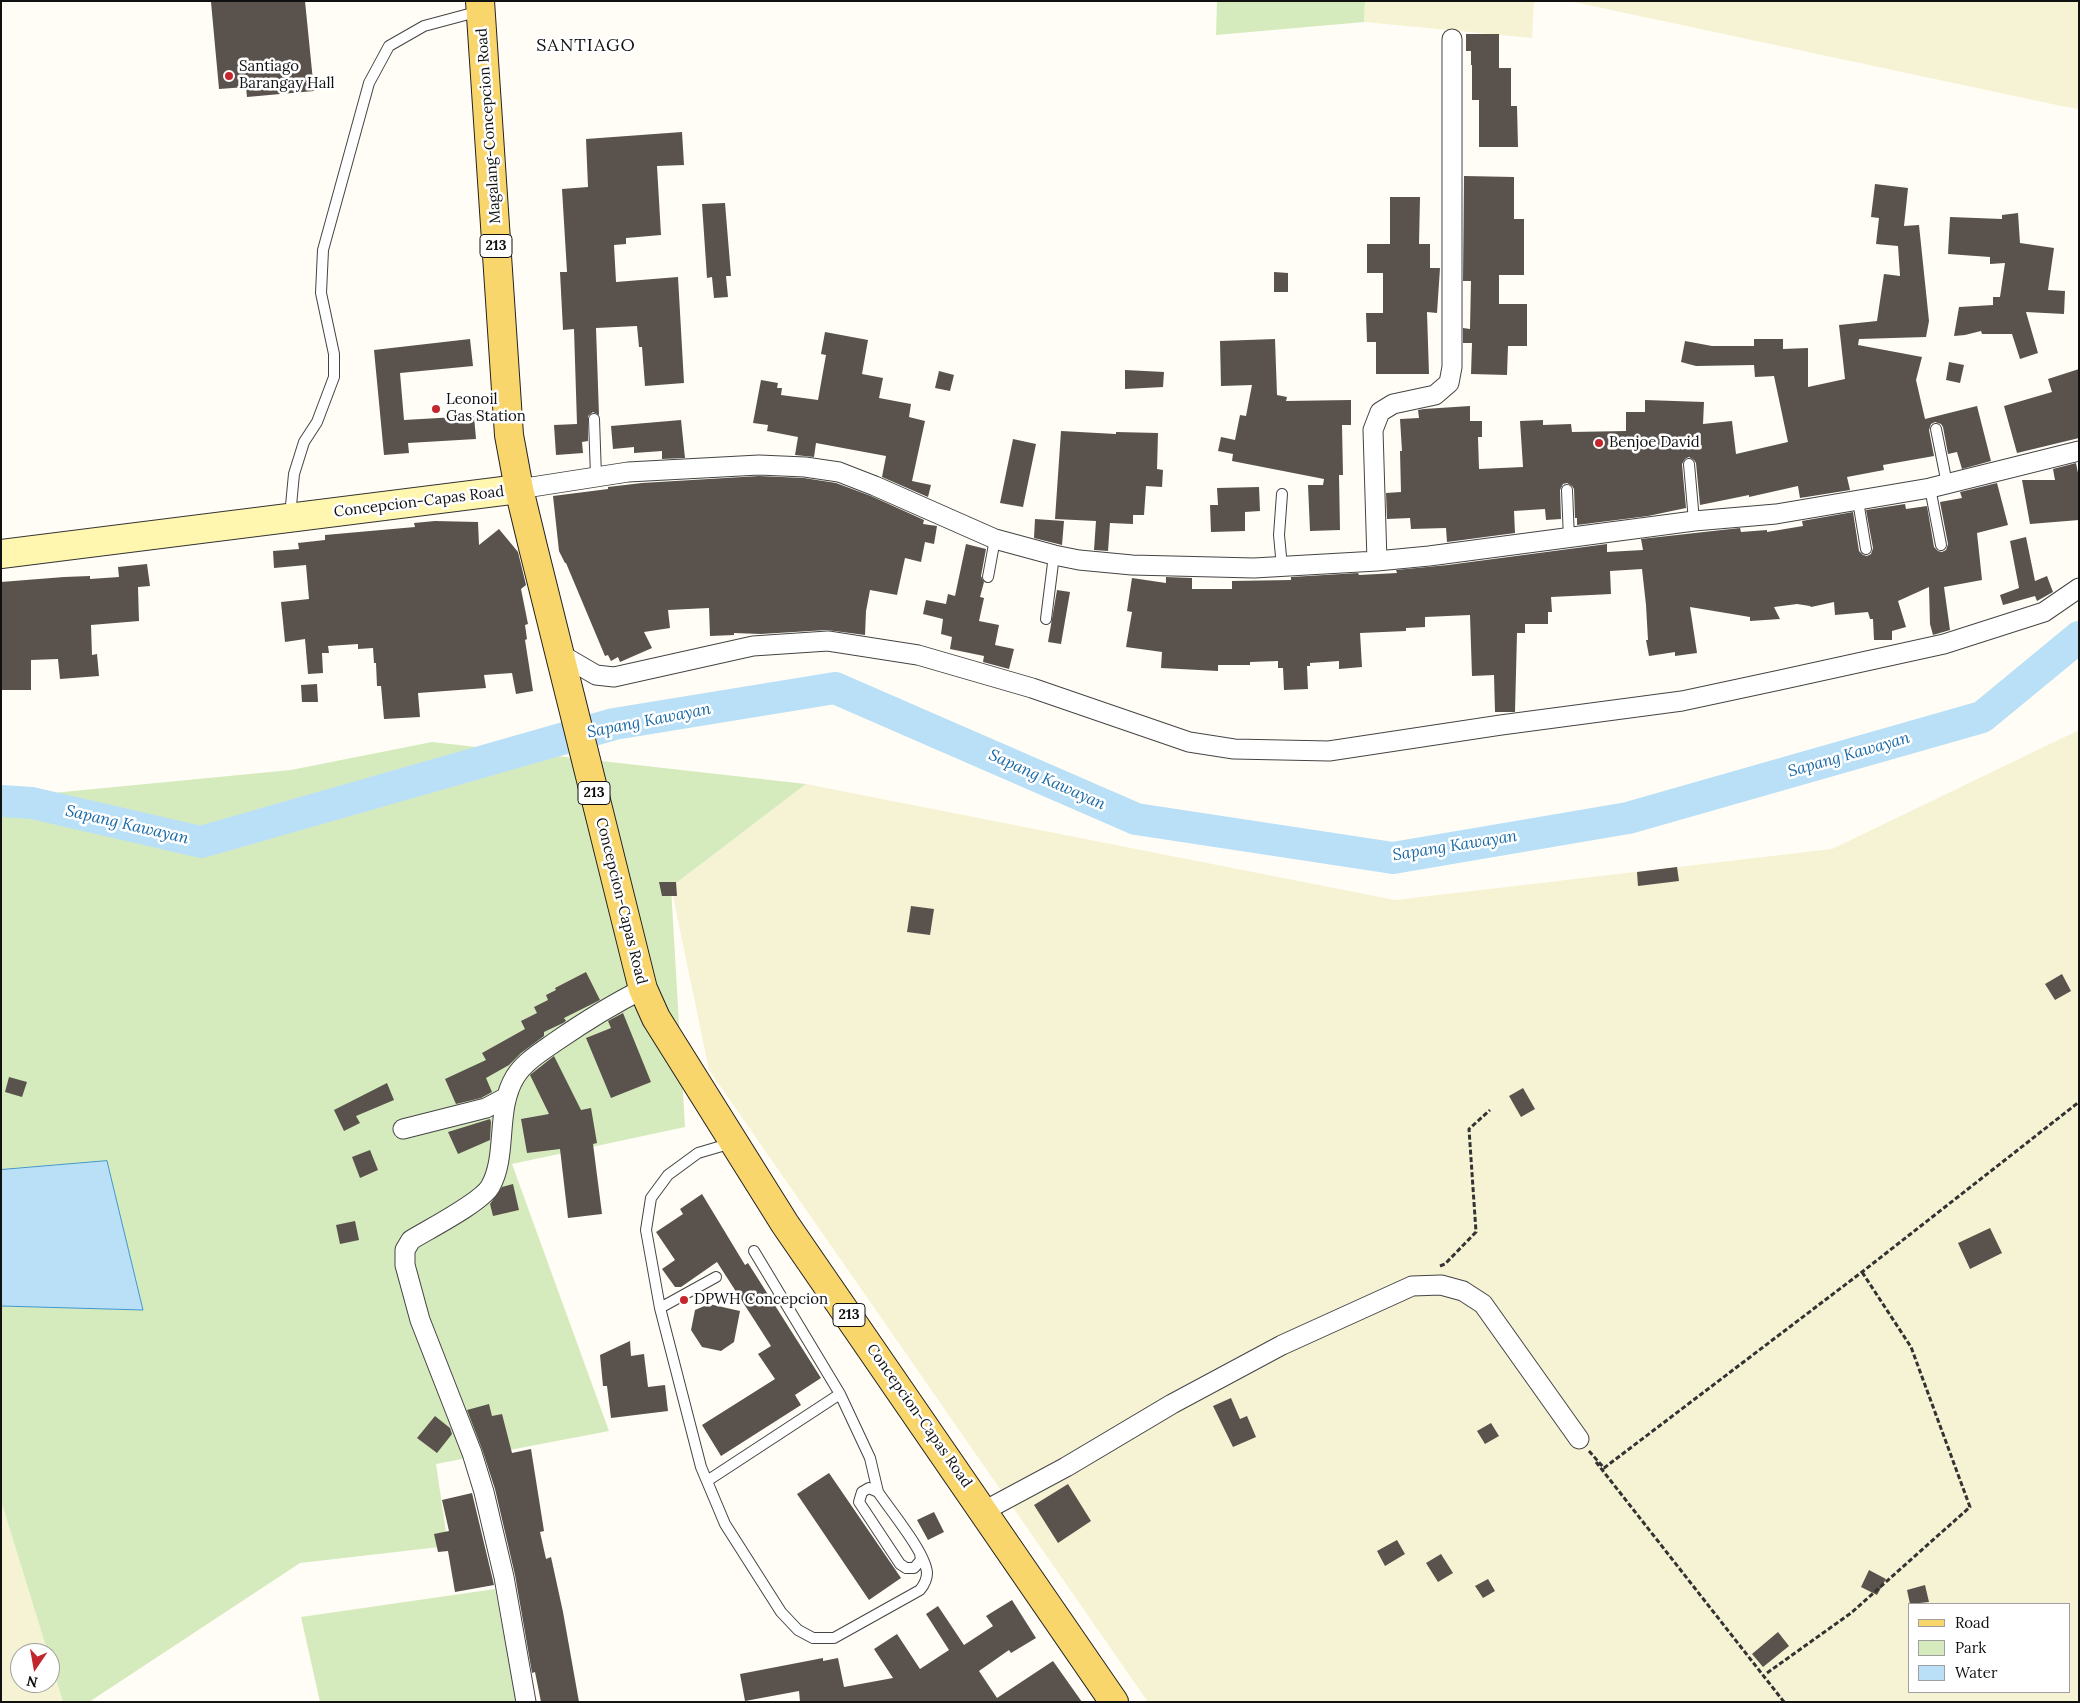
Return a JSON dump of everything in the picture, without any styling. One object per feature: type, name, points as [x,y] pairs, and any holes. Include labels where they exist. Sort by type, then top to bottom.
[{"type":"main road","name":"Magalang-Concepcion Road","points":[[481,6],[509,435],[519,489]]},
{"type":"main road","name":"Concepcion-Capas Road","points":[[1,554],[519,489],[643,989],[656,1018],[785,1224],[1114,1702]]},
{"type":"street","points":[[1377,561],[1374,430],[1380,412],[1393,404],[1435,395],[1449,384],[1452,367],[1452,39]]},
{"type":"street","points":[[519,489],[628,472],[759,465],[805,467],[839,472],[995,539],[1054,555],[1079,560],[1132,565],[1282,568],[1377,561],[1569,539],[1694,521],[1776,514],[1939,486],[2079,451]]},
{"type":"street","points":[[563,666],[614,678],[752,646],[828,641],[918,655],[1032,688],[1189,742],[1234,749],[1329,751],[1501,725],[1682,701],[1809,674],[1944,644],[2044,612],[2079,588]]},
{"type":"street","points":[[526,1702],[504,1577],[484,1492],[472,1453],[420,1320],[405,1265],[405,1250],[411,1240],[476,1200],[489,1188],[498,1162],[505,1098],[516,1076],[532,1058],[601,1010],[643,989]]},
{"type":"street","points":[[403,1129],[486,1108],[505,1098]]},
{"type":"street","points":[[984,1511],[1066,1467],[1172,1404],[1282,1345],[1412,1286],[1441,1286],[1463,1291],[1482,1304],[1579,1440]]},
{"type":"lane","points":[[290,519],[294,474],[304,442],[317,422],[334,377],[334,354],[321,293],[323,250],[369,83],[389,46],[424,26],[481,6]]},
{"type":"lane","points":[[594,419],[596,476]]},
{"type":"lane","points":[[1936,429],[1941,545]]},
{"type":"lane","points":[[1689,464],[1694,521]]},
{"type":"lane","points":[[1567,490],[1569,539]]},
{"type":"lane","points":[[1282,494],[1280,535],[1282,568]]},
{"type":"lane","points":[[1858,501],[1866,548]]},
{"type":"lane","points":[[988,577],[995,539]]},
{"type":"lane","points":[[1046,619],[1054,555]]},
{"type":"lane","points":[[735,1142],[698,1153],[668,1175],[651,1198],[646,1230],[660,1308],[701,1467],[725,1524],[781,1612],[798,1630],[813,1638],[834,1638],[920,1590],[927,1573],[920,1553],[878,1492],[870,1458],[840,1394],[754,1252]]},
{"type":"lane","points":[[660,1308],[716,1277]]},
{"type":"lane","points":[[707,1481],[840,1394]]},
{"type":"lane","points":[[878,1492],[872,1488],[865,1490],[860,1495],[859,1502],[900,1564],[906,1568],[914,1568],[921,1560],[920,1553]]},
{"type":"path","points":[[1579,1440],[1604,1468],[1862,1272],[2079,1102]]},
{"type":"path","points":[[1437,1268],[1445,1264],[1476,1232],[1469,1129],[1490,1110]]},
{"type":"path","points":[[1767,1673],[1851,1613],[1970,1507],[1911,1347],[1862,1272]]},
{"type":"path","points":[[1579,1440],[1784,1702]]},
{"type":"shaded area","points":[[1365,1],[1534,1],[1532,38],[1364,22]]},
{"type":"shaded area","points":[[1569,1],[2079,1],[2079,109],[2066,107]]},
{"type":"shaded area","points":[[2079,730],[2079,1702],[1148,1702],[709,1070],[671,887],[806,784],[1395,900],[1832,849]]},
{"type":"shaded area","points":[[1,1501],[45,1643],[10,1643],[10,1693],[60,1692],[63,1702],[1,1702]]},
{"type":"green space","points":[[1217,1],[1365,1],[1364,22],[1216,35]]},
{"type":"green space","points":[[432,742],[806,784],[671,887],[685,1127],[512,1164],[609,1431],[436,1464],[448,1546],[300,1563],[89,1702],[63,1702],[60,1692],[60,1643],[45,1643],[1,1501],[1,1306],[143,1310],[107,1161],[1,1170],[1,798],[291,770]]},
{"type":"green space","points":[[495,1589],[517,1702],[320,1702],[301,1617]]},
{"type":"water","points":[[107,1161],[143,1310],[1,1306],[1,1170]]},
{"type":"building","points":[[305,1],[314,91],[247,97],[246,87],[219,89],[211,2]]},
{"type":"building","points":[[1466,34],[1499,34],[1499,68],[1511,68],[1511,106],[1517,106],[1518,147],[1479,147],[1479,100],[1472,100],[1471,51],[1466,51]]},
{"type":"building","points":[[682,132],[684,165],[657,166],[661,235],[626,238],[626,244],[614,245],[616,282],[678,277],[684,383],[645,386],[642,347],[639,347],[637,326],[596,328],[599,415],[593,412],[588,416],[588,441],[582,442],[583,453],[556,455],[554,425],[577,424],[574,329],[563,330],[560,272],[567,272],[562,189],[588,187],[586,139]]},
{"type":"building","points":[[1464,176],[1514,177],[1514,219],[1524,219],[1524,275],[1499,275],[1499,304],[1527,304],[1527,346],[1508,346],[1507,375],[1471,374],[1472,343],[1463,343],[1463,328],[1470,329],[1471,281],[1463,281]]},
{"type":"building","points":[[1875,184],[1908,188],[1904,226],[1919,225],[1929,321],[1926,337],[1859,339],[1858,345],[1922,357],[1916,380],[1925,419],[1977,406],[1991,461],[1962,469],[1957,452],[1948,454],[1943,427],[1935,422],[1931,424],[1929,430],[1934,456],[1883,465],[1884,470],[1847,477],[1850,490],[1800,498],[1798,486],[1700,505],[1696,463],[1689,457],[1682,464],[1686,508],[1648,516],[1577,525],[1574,489],[1567,483],[1563,484],[1560,490],[1561,519],[1546,520],[1545,509],[1514,511],[1515,533],[1447,542],[1446,528],[1411,529],[1410,518],[1387,519],[1386,493],[1401,492],[1400,451],[1402,451],[1400,419],[1419,418],[1418,410],[1470,406],[1470,421],[1482,421],[1482,437],[1478,437],[1479,469],[1523,467],[1520,421],[1543,420],[1543,425],[1571,424],[1572,432],[1626,431],[1626,412],[1645,412],[1645,400],[1704,402],[1703,424],[1732,421],[1736,454],[1788,442],[1774,376],[1755,377],[1754,365],[1696,366],[1681,362],[1685,341],[1712,346],[1754,346],[1754,339],[1783,339],[1783,349],[1808,348],[1808,387],[1845,379],[1839,325],[1877,321],[1884,274],[1900,276],[1898,246],[1876,244],[1879,218],[1871,217]]},
{"type":"building","points":[[1390,197],[1420,197],[1419,244],[1430,244],[1430,268],[1440,268],[1437,313],[1427,312],[1429,374],[1376,374],[1376,342],[1367,342],[1366,313],[1383,313],[1383,273],[1367,273],[1367,244],[1390,244]]},
{"type":"building","points":[[725,203],[731,276],[726,276],[728,297],[714,298],[712,277],[707,278],[702,204]]},
{"type":"building","points":[[2018,213],[2020,243],[2054,248],[2048,290],[2065,291],[2064,314],[2026,312],[2038,353],[2020,359],[2012,334],[1982,334],[1981,331],[1954,336],[1959,307],[1993,305],[1993,297],[2000,297],[2005,263],[1990,264],[1990,257],[1948,254],[1950,217],[2002,219],[2002,215]]},
{"type":"building","points":[[1274,272],[1288,273],[1288,292],[1274,292]]},
{"type":"building","points":[[825,332],[868,340],[862,374],[883,378],[879,398],[911,404],[909,417],[925,421],[912,481],[931,485],[928,497],[882,477],[886,456],[816,443],[814,457],[795,455],[798,437],[767,431],[768,425],[753,423],[761,380],[778,383],[777,388],[782,388],[781,395],[818,400],[826,355],[821,354]]},
{"type":"building","points":[[470,339],[473,366],[400,373],[404,420],[474,416],[476,439],[408,443],[409,453],[384,455],[374,350]]},
{"type":"building","points":[[1275,339],[1277,395],[1287,397],[1286,401],[1351,400],[1351,425],[1342,425],[1343,475],[1339,475],[1340,530],[1310,531],[1308,485],[1323,485],[1324,479],[1232,461],[1233,454],[1218,451],[1221,437],[1235,440],[1240,415],[1246,416],[1252,385],[1221,386],[1220,341]]},
{"type":"building","points":[[1949,362],[1964,365],[1960,383],[1946,380]]},
{"type":"building","points":[[2079,369],[2079,438],[2017,453],[2004,406],[2052,392],[2048,379]]},
{"type":"building","points":[[1125,370],[1164,372],[1163,387],[1125,389]]},
{"type":"building","points":[[939,371],[954,375],[950,391],[935,388]]},
{"type":"building","points":[[681,420],[685,458],[662,459],[662,451],[634,453],[634,447],[613,449],[611,426]]},
{"type":"building","points":[[1061,431],[1116,434],[1116,432],[1158,433],[1157,469],[1163,470],[1162,487],[1146,486],[1144,515],[1133,515],[1133,524],[1110,523],[1108,551],[1094,550],[1096,521],[1055,519]]},
{"type":"building","points":[[1013,439],[1036,444],[1023,507],[1000,503]]},
{"type":"building","points":[[2076,463],[2079,478],[2079,520],[2030,524],[2022,480],[2055,480],[2053,469]]},
{"type":"building","points":[[759,476],[804,478],[836,483],[871,496],[924,520],[923,524],[937,526],[934,544],[925,542],[921,562],[905,558],[897,595],[870,590],[866,611],[865,635],[827,630],[761,634],[734,633],[734,635],[710,636],[709,608],[668,610],[670,628],[644,632],[652,648],[620,662],[618,657],[611,661],[608,655],[605,656],[566,563],[559,551],[553,496],[642,483]]},
{"type":"building","points":[[1997,483],[2008,525],[1977,533],[1982,580],[1944,587],[1950,630],[1933,635],[1930,624],[1929,587],[1898,601],[1906,627],[1892,631],[1892,640],[1874,640],[1873,619],[1870,619],[1868,612],[1835,615],[1834,602],[1811,607],[1797,604],[1774,607],[1780,619],[1750,621],[1750,617],[1690,607],[1697,653],[1675,656],[1675,652],[1649,656],[1646,640],[1648,640],[1642,569],[1610,571],[1611,594],[1551,597],[1552,612],[1548,612],[1548,624],[1525,624],[1525,633],[1517,633],[1515,712],[1495,712],[1494,675],[1472,676],[1470,615],[1425,617],[1425,627],[1406,628],[1406,631],[1360,633],[1362,667],[1339,669],[1339,661],[1310,663],[1310,666],[1307,666],[1308,689],[1284,690],[1283,668],[1278,668],[1278,661],[1250,662],[1250,665],[1218,665],[1218,671],[1161,668],[1162,652],[1126,647],[1132,612],[1127,611],[1132,578],[1166,583],[1166,577],[1192,578],[1192,589],[1232,589],[1232,581],[1291,580],[1291,577],[1358,573],[1359,575],[1397,573],[1396,570],[1607,544],[1607,552],[1643,550],[1641,539],[1740,528],[1741,532],[1767,530],[1767,532],[1803,526],[1802,521],[1853,512],[1859,551],[1867,556],[1871,554],[1873,548],[1866,510],[1905,504],[1906,509],[1927,506],[1934,547],[1942,552],[1946,550],[1948,544],[1940,502],[1962,498],[1960,492]]},
{"type":"building","points":[[1259,487],[1260,511],[1245,512],[1245,531],[1211,532],[1210,505],[1218,505],[1217,488]]},
{"type":"building","points":[[1035,519],[1064,521],[1062,545],[1034,538]]},
{"type":"building","points":[[435,521],[478,522],[479,545],[499,529],[518,552],[526,585],[521,589],[528,624],[525,625],[527,639],[525,640],[533,691],[516,694],[512,673],[484,675],[486,688],[418,693],[420,717],[384,719],[381,686],[377,686],[373,648],[358,649],[358,644],[328,646],[329,653],[322,653],[323,673],[308,674],[305,639],[285,642],[281,602],[309,599],[306,565],[274,568],[273,551],[299,549],[298,543],[325,540],[325,535],[415,527],[414,523]]},
{"type":"building","points":[[2026,537],[2035,581],[2047,576],[2053,592],[2037,601],[2035,596],[2003,605],[2000,595],[2019,588],[2010,541]]},
{"type":"building","points":[[966,544],[986,549],[981,576],[984,582],[980,597],[984,598],[979,621],[999,625],[995,645],[1014,649],[1009,669],[983,662],[984,656],[950,649],[952,637],[941,634],[943,619],[923,614],[926,600],[946,604],[948,594],[955,596]]},
{"type":"building","points":[[147,564],[150,586],[138,587],[139,621],[91,625],[92,655],[97,654],[99,676],[60,679],[58,659],[31,660],[31,690],[1,690],[1,582],[64,577],[90,576],[90,579],[119,577],[118,567]]},
{"type":"building","points":[[1057,590],[1070,592],[1061,644],[1048,642]]},
{"type":"building","points":[[317,684],[318,702],[302,702],[301,685]]},
{"type":"building","points":[[1677,867],[1679,881],[1638,886],[1637,872]]},
{"type":"building","points":[[659,882],[676,882],[677,896],[662,896]]},
{"type":"building","points":[[911,906],[934,909],[930,935],[907,932]]},
{"type":"building","points":[[586,972],[600,1000],[564,1018],[566,1021],[544,1032],[544,1036],[521,1053],[509,1065],[486,1078],[492,1092],[481,1098],[456,1104],[445,1079],[486,1060],[482,1053],[525,1029],[521,1021],[537,1013],[534,1007],[548,1000],[546,995],[556,990],[555,988]]},
{"type":"building","points":[[2062,974],[2071,991],[2055,1000],[2045,984]]},
{"type":"building","points":[[623,1013],[651,1082],[611,1098],[586,1038],[611,1028],[608,1021]]},
{"type":"building","points":[[554,1056],[581,1110],[591,1108],[597,1143],[593,1144],[602,1214],[568,1218],[560,1149],[527,1153],[521,1119],[549,1114],[530,1075]]},
{"type":"building","points":[[9,1077],[27,1082],[22,1097],[5,1092]]},
{"type":"building","points":[[387,1083],[394,1100],[356,1116],[360,1123],[344,1131],[334,1110]]},
{"type":"building","points":[[1523,1088],[1535,1109],[1521,1117],[1509,1096]]},
{"type":"building","points":[[490,1119],[490,1140],[458,1154],[448,1132]]},
{"type":"building","points":[[370,1150],[378,1170],[360,1178],[352,1157]]},
{"type":"building","points":[[513,1184],[519,1210],[493,1216],[490,1204],[502,1187]]},
{"type":"building","points":[[702,1194],[745,1265],[748,1263],[821,1378],[795,1395],[801,1405],[721,1456],[702,1425],[775,1379],[758,1354],[771,1346],[717,1262],[681,1287],[675,1287],[662,1269],[675,1260],[656,1232],[683,1214],[680,1209]]},
{"type":"building","points":[[355,1221],[359,1240],[340,1244],[336,1225]]},
{"type":"building","points":[[1990,1228],[2002,1253],[1970,1269],[1958,1243]]},
{"type":"building","points":[[709,1304],[740,1311],[734,1342],[721,1351],[702,1347],[691,1330],[695,1310]]},
{"type":"building","points":[[630,1341],[631,1356],[644,1354],[648,1387],[665,1385],[668,1411],[611,1418],[607,1386],[603,1386],[600,1355]]},
{"type":"building","points":[[1231,1398],[1240,1419],[1247,1416],[1256,1437],[1233,1447],[1213,1406]]},
{"type":"building","points":[[489,1404],[492,1416],[502,1414],[512,1453],[531,1449],[544,1531],[540,1532],[546,1559],[551,1557],[579,1702],[541,1702],[535,1672],[532,1673],[515,1575],[495,1489],[467,1410]]},
{"type":"building","points":[[435,1416],[450,1428],[452,1434],[437,1453],[417,1438]]},
{"type":"building","points":[[1491,1423],[1499,1436],[1485,1444],[1477,1431]]},
{"type":"building","points":[[829,1473],[901,1578],[869,1600],[797,1494]]},
{"type":"building","points":[[1068,1484],[1091,1521],[1058,1543],[1034,1505]]},
{"type":"building","points":[[472,1493],[494,1585],[455,1592],[448,1551],[438,1552],[434,1534],[449,1531],[442,1500]]},
{"type":"building","points":[[934,1512],[944,1532],[928,1540],[917,1520]]},
{"type":"building","points":[[1397,1540],[1405,1554],[1385,1566],[1377,1551]]},
{"type":"building","points":[[1441,1554],[1453,1573],[1438,1582],[1426,1563]]},
{"type":"building","points":[[1869,1570],[1886,1579],[1877,1595],[1861,1587]]},
{"type":"building","points":[[1488,1579],[1495,1591],[1483,1598],[1475,1586]]},
{"type":"building","points":[[1925,1585],[1929,1602],[1910,1603],[1907,1590]]},
{"type":"building","points":[[1012,1600],[1036,1638],[1011,1653],[1009,1650],[979,1671],[997,1698],[1053,1661],[1082,1702],[800,1702],[799,1691],[745,1701],[740,1674],[823,1658],[823,1661],[838,1658],[844,1687],[893,1678],[874,1649],[897,1634],[920,1669],[949,1650],[926,1614],[938,1606],[964,1645],[993,1626],[986,1616]]},
{"type":"building","points":[[1778,1632],[1789,1646],[1763,1667],[1752,1654]]},
{"type":"waterway","name":"Sapang Kawayan","points":[[1,801],[32,803],[201,842],[614,724],[835,688],[1136,819],[1393,858],[1628,818],[1982,717],[2079,637]]},
{"type":"place","name":"Santiago Barangay Hall","points":[[229,76]]},
{"type":"place","name":"Leonoil Gas Station","points":[[436,409]]},
{"type":"place","name":"Benjoe David","points":[[1599,443]]},
{"type":"place","name":"DPWH Concepcion","points":[[684,1300]]},
{"type":"district","name":"SANTIAGO","points":[[586,46]]}]
